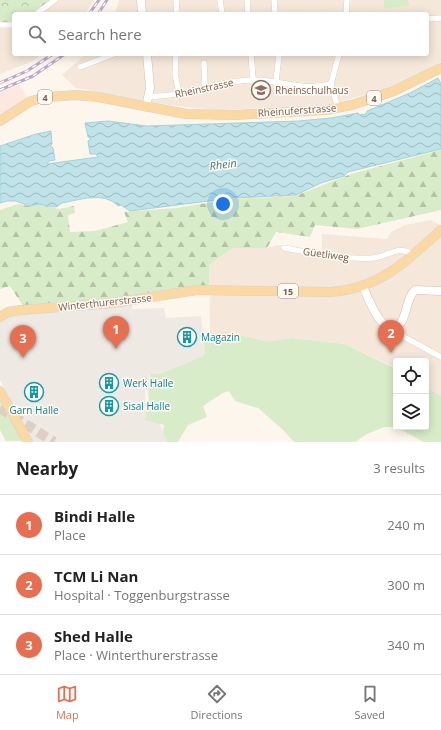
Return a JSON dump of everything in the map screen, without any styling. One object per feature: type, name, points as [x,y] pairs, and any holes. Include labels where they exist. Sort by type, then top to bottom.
[{"type":"main road","name":"Rheinuferstrasse","points":[[146,107],[182,114],[207,115],[317,111],[338,108],[394,91],[441,68]]},
{"type":"main road","name":"4","points":[[0,122],[30,101],[47,97],[88,96],[146,107]]},
{"type":"main road","name":"15","points":[[363,286],[396,270],[441,230]]},
{"type":"main road","name":"Winterthurerstrasse","points":[[0,316],[8,312],[21,310],[113,303],[184,292],[211,290],[330,292],[363,286]]},
{"type":"main road","points":[[0,391],[27,442]]},
{"type":"street","points":[[39,12],[55,0]]},
{"type":"street","points":[[141,0],[142,12]]},
{"type":"street","points":[[176,0],[176,12]]},
{"type":"street","points":[[220,0],[222,12]]},
{"type":"street","points":[[246,0],[248,12]]},
{"type":"street","points":[[274,0],[275,12]]},
{"type":"street","points":[[429,19],[441,18]]},
{"type":"street","points":[[0,25],[12,25]]},
{"type":"street","points":[[80,67],[109,56]]},
{"type":"street","points":[[146,107],[149,96],[150,81],[147,56]]},
{"type":"street","points":[[176,56],[175,74],[179,93]]},
{"type":"street","points":[[250,56],[253,80]]},
{"type":"street","points":[[276,82],[279,56]]},
{"type":"street","points":[[338,56],[331,84],[338,108]]},
{"type":"street","points":[[204,63],[205,87]]},
{"type":"street","name":"Rheinstrasse","points":[[149,96],[176,95],[179,93],[183,94],[205,87],[253,80],[309,87],[331,84]]},
{"type":"street","name":"Güetliweg","points":[[284,248],[342,258],[374,258],[401,250],[408,251],[413,256]]},
{"type":"street","points":[[363,286],[376,315],[389,327],[396,327],[401,322],[414,291],[418,289],[441,291]]},
{"type":"street","points":[[396,327],[404,337],[441,357]]},
{"type":"shaded area","points":[[0,0],[94,0],[86,12],[12,12],[12,56],[39,56],[31,62],[0,74]]},
{"type":"shaded area","points":[[119,0],[441,0],[441,62],[399,85],[326,106],[214,110],[169,105],[76,88],[62,75],[84,56],[429,56],[429,12],[116,12]]},
{"type":"shaded area","points":[[19,85],[27,97],[20,105],[0,119],[0,92]]},
{"type":"shaded area","points":[[431,220],[440,225],[441,224],[441,396],[429,390],[429,358],[393,358],[393,367],[345,344],[291,338],[267,343],[210,334],[209,265],[233,248],[267,248],[277,245],[322,253],[322,234],[387,239],[391,232],[405,225]]},
{"type":"shaded area","points":[[131,300],[133,309],[164,308],[166,318],[201,316],[205,352],[203,356],[158,374],[149,374],[150,386],[148,390],[145,390],[146,416],[144,420],[152,422],[158,420],[168,442],[33,442],[0,380],[0,322],[4,314]]},
{"type":"green space","points":[[0,0],[52,0],[36,12],[12,12],[12,23],[0,22]]},
{"type":"green space","points":[[384,0],[408,0],[409,6],[384,8]]},
{"type":"green space","points":[[441,150],[441,210],[357,229],[315,225],[310,237],[276,232],[267,248],[233,248],[209,265],[209,290],[25,309],[10,286],[0,289],[0,210],[18,204],[29,206],[38,204],[59,209],[74,206],[75,213],[68,215],[70,232],[95,231],[128,222],[124,212],[176,208],[232,199],[295,196],[351,174]]},
{"type":"green space","points":[[227,332],[268,342],[291,338],[345,344],[393,368],[393,427],[384,427],[367,434],[355,442],[294,442],[282,429],[258,408],[235,401],[229,391],[223,393],[203,406],[207,417],[188,425],[178,442],[167,442],[163,431],[164,425],[144,420],[146,416],[146,407],[149,402],[148,390],[151,386],[150,374],[159,374],[203,356],[205,352],[203,335]]},
{"type":"green space","points":[[429,390],[441,396],[441,442],[423,442],[402,430],[429,430]]},
{"type":"green space","points":[[0,403],[10,420],[27,441],[6,441],[0,430]]},
{"type":"water","name":"Rhein","points":[[438,78],[441,84],[441,149],[348,172],[344,176],[321,183],[296,195],[232,198],[130,211],[121,205],[118,206],[112,201],[99,198],[62,203],[56,207],[38,204],[29,206],[16,201],[0,203],[0,146],[36,134],[51,131],[52,144],[50,146],[53,148],[55,160],[49,161],[47,164],[98,157],[96,154],[90,154],[88,141],[91,139],[88,137],[85,123],[108,121],[147,126],[299,121],[331,118],[358,113],[360,115],[366,114],[367,111],[410,93]]},
{"type":"tunnel","points":[[0,408],[54,442]]},
{"type":"railway","points":[[90,12],[99,0]]},
{"type":"railway","points":[[99,12],[107,0]]},
{"type":"railway","points":[[0,83],[27,71],[50,56]]},
{"type":"railway","points":[[0,90],[33,76],[62,56]]},
{"type":"place","name":"Rheinschulhaus","points":[[261,90]]},
{"type":"place","name":"Magazin","points":[[187,337]]},
{"type":"place","name":"Bindi Halle","points":[[116,349]]},
{"type":"place","name":"TCM Li Nan","points":[[391,353]]},
{"type":"place","name":"Shed Halle","points":[[23,358]]},
{"type":"place","name":"Werk Halle","points":[[109,383]]},
{"type":"place","name":"Garn Halle","points":[[34,392]]},
{"type":"place","name":"Sisal Halle","points":[[109,406]]}]
